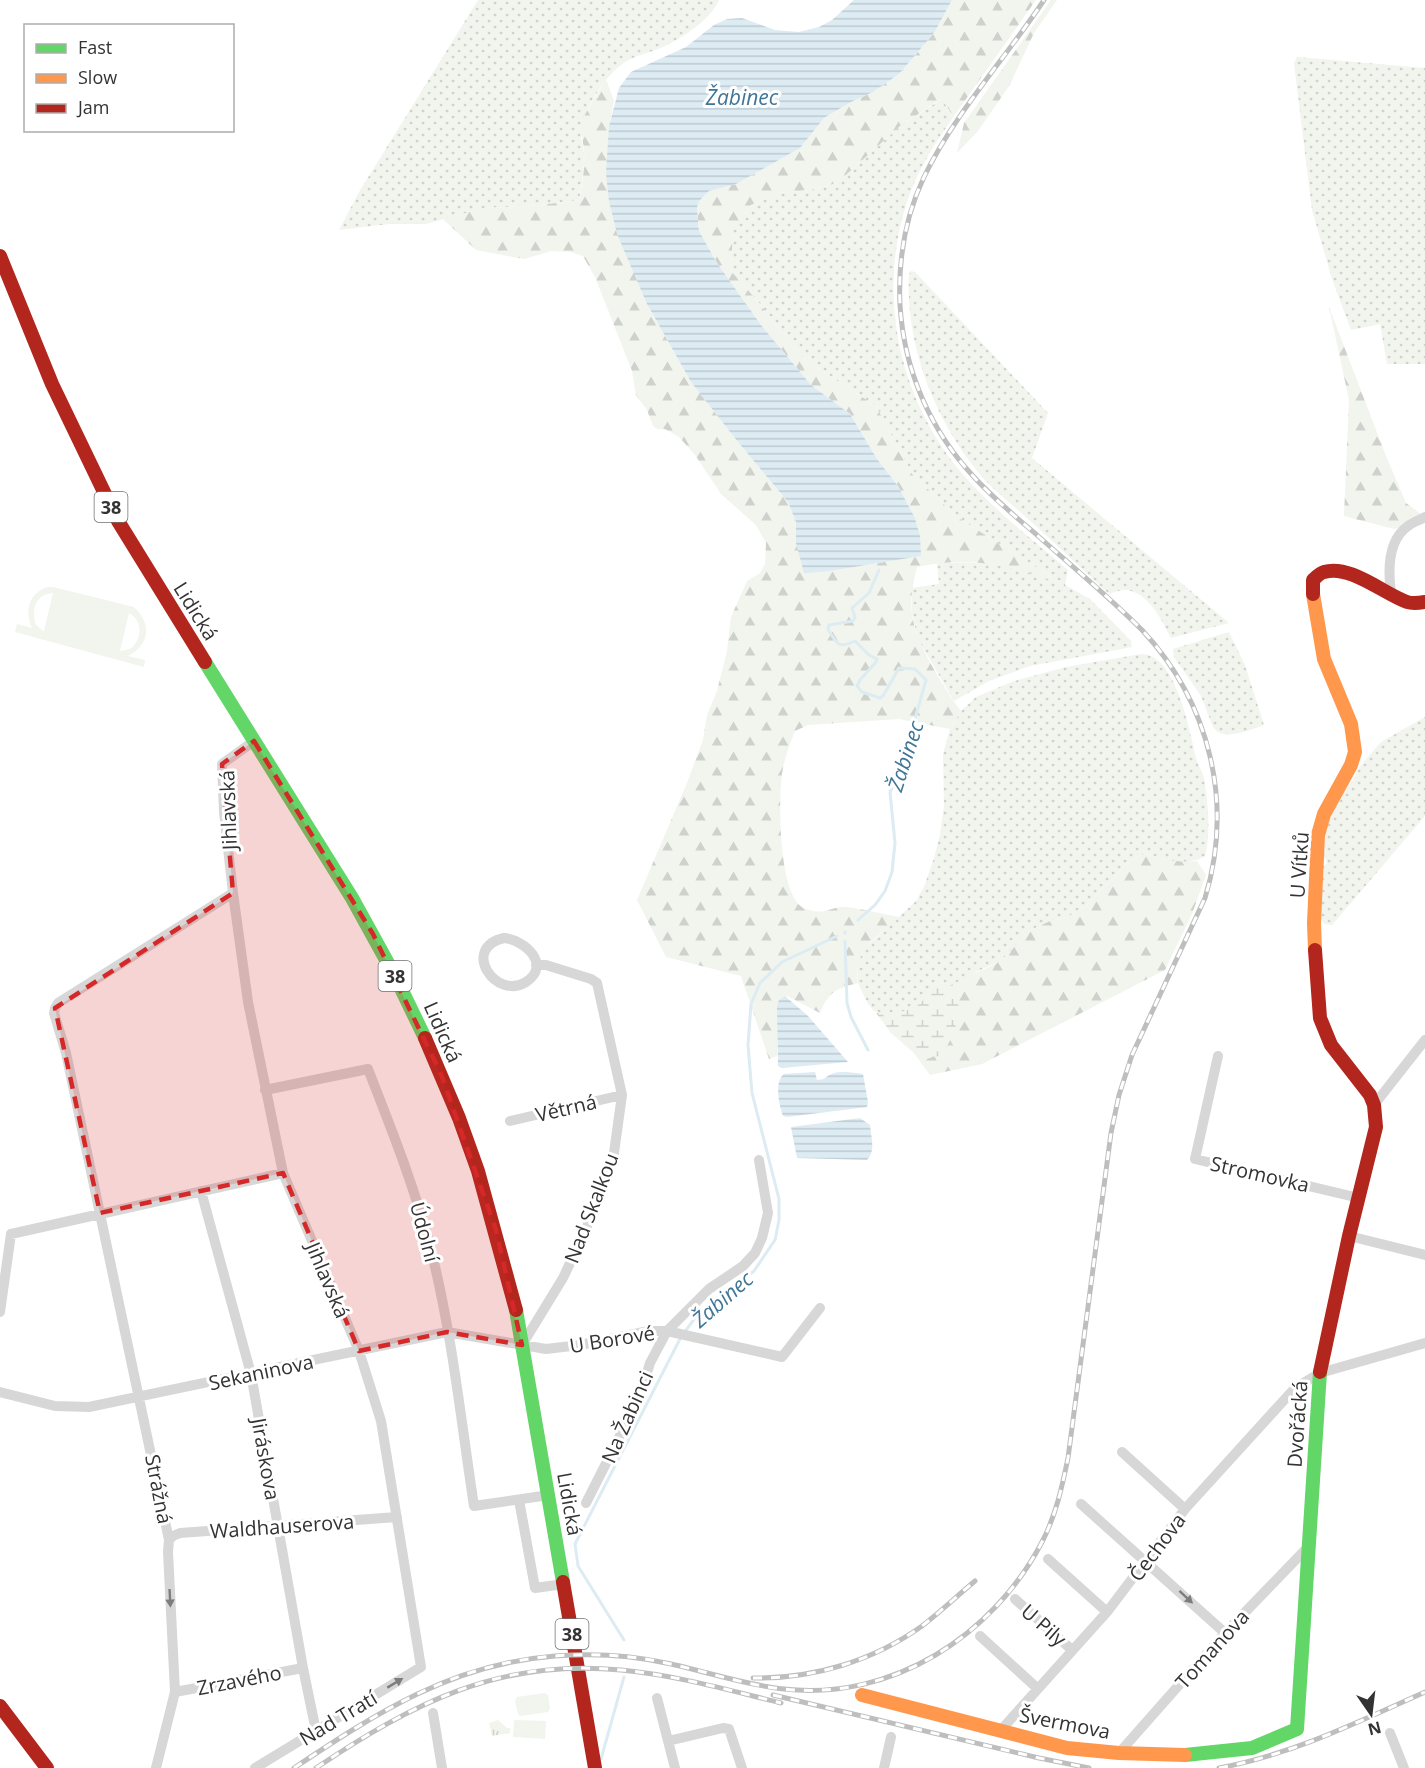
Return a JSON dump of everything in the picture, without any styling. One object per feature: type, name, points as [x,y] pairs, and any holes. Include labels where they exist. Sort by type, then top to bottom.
[{"type":"street","name":"Lidická","points":[[0,256],[51,384],[114,513],[146,569],[352,898],[420,1025],[459,1118],[478,1171],[504,1258],[522,1344],[593,1761]]},
{"type":"street","points":[[1425,517],[1408,526],[1396,538],[1389,568],[1391,593],[1406,602],[1425,602]]},
{"type":"street","name":"U Vítků","points":[[1376,1127],[1374,1105],[1370,1095],[1331,1045],[1320,1018],[1317,996],[1314,923],[1318,835],[1324,814],[1351,765],[1355,752],[1351,724],[1324,658],[1318,634],[1313,580],[1324,572],[1347,573],[1391,593]]},
{"type":"street","name":"Jihlavská","points":[[254,741],[222,764],[224,812],[248,1002],[283,1173],[359,1351],[383,1429],[421,1667]]},
{"type":"street","name":"Strážná","points":[[156,1768],[175,1692],[169,1540],[66,1053],[54,1013],[58,1003],[233,893]]},
{"type":"street","points":[[511,938],[527,946],[535,956],[536,965],[526,981],[519,984],[503,984],[485,970],[484,955],[486,949],[497,939],[511,938]]},
{"type":"street","name":"Nad Skalkou","points":[[522,1344],[563,1278],[586,1229],[613,1160],[622,1095],[597,984],[591,979],[546,965],[536,965]]},
{"type":"street","points":[[1374,1105],[1425,1040]]},
{"type":"street","name":"Stromovka","points":[[1218,1056],[1194,1159],[1359,1198]]},
{"type":"street","name":"Údolní","points":[[265,1090],[368,1068],[404,1162],[431,1250],[447,1332],[474,1506],[519,1500]]},
{"type":"street","name":"Větrná","points":[[510,1121],[622,1095]]},
{"type":"street","name":"Dvořácká","points":[[1297,1729],[1320,1373],[1349,1236],[1376,1127]]},
{"type":"street","name":"U Borové","points":[[522,1344],[546,1349],[580,1345],[649,1331],[672,1332],[709,1289],[743,1266],[755,1253],[762,1238],[768,1213],[759,1160]]},
{"type":"street","points":[[0,1312],[11,1234],[283,1173]]},
{"type":"street","name":"Jiráskova","points":[[201,1191],[251,1374],[316,1731]]},
{"type":"street","points":[[1349,1236],[1425,1256]]},
{"type":"street","points":[[672,1332],[782,1357],[820,1308]]},
{"type":"street","name":"Sekaninova","points":[[0,1392],[55,1406],[88,1407],[447,1332],[522,1344]]},
{"type":"street","name":"Na Žabinci","points":[[586,1503],[640,1396],[650,1363],[672,1332]]},
{"type":"street","name":"Čechova","points":[[1001,1730],[1107,1612],[1185,1509],[1295,1388],[1320,1373],[1425,1343]]},
{"type":"street","points":[[1122,1452],[1185,1509]]},
{"type":"street","points":[[549,1495],[519,1500],[535,1588],[564,1584]]},
{"type":"street","points":[[1081,1504],[1225,1634]]},
{"type":"street","name":"Waldhauserova","points":[[169,1540],[180,1533],[397,1517]]},
{"type":"street","name":"Tomanova","points":[[1119,1753],[1225,1634],[1308,1547]]},
{"type":"street","points":[[1048,1559],[1107,1612]]},
{"type":"street","name":"U Pily","points":[[1015,1599],[1072,1650]]},
{"type":"street","points":[[980,1636],[1038,1689]]},
{"type":"street","name":"Nad Tratí","points":[[255,1768],[421,1667]]},
{"type":"street","name":"Zrzavého","points":[[175,1692],[303,1668]]},
{"type":"street","name":"Švermova","points":[[862,1695],[1067,1748],[1119,1753],[1195,1755],[1252,1748],[1297,1729]]},
{"type":"street","points":[[657,1698],[675,1768]]},
{"type":"street","points":[[0,1706],[47,1768]]},
{"type":"street","points":[[433,1713],[441,1768]]},
{"type":"street","points":[[668,1741],[723,1728],[729,1729],[742,1768]]},
{"type":"street","points":[[1390,1733],[1404,1768]]},
{"type":"street","points":[[884,1768],[891,1737]]},
{"type":"highlighted area","points":[[254,741],[373,934],[441,1074],[496,1230],[522,1345],[447,1332],[359,1351],[283,1173],[100,1213],[55,1008],[233,893],[222,764]]},
{"type":"green space","points":[[478,0],[719,0],[710,14],[689,32],[661,48],[626,61],[603,83],[589,106],[581,126],[584,160],[579,200],[485,208],[426,224],[389,224],[339,230],[359,192]]},
{"type":"green space","points":[[952,0],[1036,0],[954,116],[941,99],[900,126],[837,183],[810,190],[778,193],[751,205],[733,228],[731,271],[805,360],[876,406],[912,474],[957,517],[1064,585],[1027,572],[992,564],[956,562],[917,567],[912,596],[914,625],[931,664],[961,711],[950,729],[899,719],[808,725],[795,731],[783,770],[780,813],[786,872],[790,889],[797,902],[806,909],[817,912],[846,907],[900,917],[875,938],[863,952],[858,971],[858,983],[844,987],[830,995],[820,1013],[787,996],[781,998],[777,1056],[769,1059],[741,976],[666,957],[637,900],[703,740],[707,715],[717,691],[727,651],[731,617],[747,581],[760,573],[765,564],[766,543],[756,525],[721,494],[695,455],[679,437],[665,429],[657,429],[653,426],[647,410],[636,395],[632,371],[595,277],[583,256],[571,252],[551,251],[524,259],[476,250],[443,219],[485,208],[579,200],[584,164],[581,124],[606,79],[614,101],[609,126],[647,304],[691,382],[788,502],[796,522],[796,543],[830,571],[920,556],[920,536],[915,518],[898,486],[877,459],[850,414],[811,385],[761,325],[717,263],[699,231],[697,207],[709,191],[736,184],[800,148],[824,118],[873,92],[899,74],[934,33]]},
{"type":"green space","points":[[1051,0],[1057,0],[1034,33],[1009,86],[978,131],[957,153],[964,123]]},
{"type":"green space","points":[[1297,57],[1425,68],[1425,364],[1387,364],[1380,324],[1351,330],[1332,279],[1312,210],[1294,63]]},
{"type":"green space","points":[[942,99],[954,116],[928,156],[912,188],[899,234],[894,269],[894,304],[898,338],[906,372],[935,436],[967,480],[1068,570],[1065,585],[1090,599],[1131,641],[1132,647],[1030,666],[989,681],[954,701],[918,639],[912,614],[912,588],[939,584],[937,563],[1001,565],[1027,570],[1061,583],[957,517],[912,474],[876,406],[805,360],[731,271],[733,227],[751,205],[778,193],[810,190],[837,183],[900,126]]},
{"type":"green space","points":[[911,271],[915,272],[1048,413],[1032,458],[1229,623],[1171,638],[1149,602],[1128,590],[1109,594],[984,479],[951,434],[927,383],[912,329],[909,302],[909,274]]},
{"type":"green space","points":[[1329,307],[1406,503],[1425,517],[1425,520],[1394,529],[1344,516],[1349,400]]},
{"type":"green space","points":[[53,587],[134,607],[144,620],[146,634],[141,646],[128,656],[145,660],[144,667],[15,632],[17,624],[32,628],[28,609],[32,598],[41,590]],"holes":[[[53,593],[44,631],[43,631],[36,625],[34,609],[42,596]],[[129,613],[137,621],[139,636],[130,649],[120,651]]]},
{"type":"green space","points":[[1229,632],[1245,665],[1264,725],[1244,732],[1223,734],[1213,727],[1201,696],[1174,657],[1173,649]]},
{"type":"green space","points":[[1141,654],[1153,657],[1164,667],[1173,681],[1186,715],[1203,776],[1208,807],[1205,856],[1191,861],[1176,862],[1146,853],[1129,861],[1088,904],[1068,917],[1050,921],[1029,931],[1001,961],[980,970],[914,1012],[881,1014],[873,1010],[858,983],[858,962],[863,950],[916,901],[924,887],[940,835],[944,805],[943,754],[950,729],[961,711],[976,697],[1014,681],[1066,667]]},
{"type":"green space","points":[[1425,717],[1425,816],[1332,925],[1324,924],[1319,915],[1320,868],[1327,864],[1326,859],[1321,857],[1322,834],[1341,790],[1353,780],[1360,766],[1381,742]]},
{"type":"green space","points":[[1146,853],[1171,860],[1197,861],[1206,875],[1192,914],[1165,970],[982,1064],[930,1075],[887,1016],[901,1016],[951,985],[1001,961],[1029,931],[1050,921],[1068,917],[1088,904],[1129,861]]},
{"type":"green space","points":[[943,980],[961,1009],[952,1037],[942,1055],[922,1060],[891,1033],[876,1013],[903,1011],[916,1007]]},
{"type":"green space","points":[[545,1693],[548,1695],[550,1709],[548,1712],[520,1716],[518,1714],[515,1701],[517,1697]]},
{"type":"green space","points":[[498,1720],[510,1728],[510,1733],[492,1736],[489,1723]]},
{"type":"green space","points":[[514,1720],[546,1721],[545,1739],[513,1737]]},
{"type":"water","name":"Žabinec","points":[[854,0],[952,0],[934,33],[899,74],[873,92],[824,118],[800,148],[736,184],[709,191],[697,207],[699,231],[717,263],[761,325],[811,385],[850,414],[877,459],[898,486],[915,518],[920,536],[921,556],[804,573],[796,543],[796,522],[788,502],[691,382],[647,304],[617,234],[609,201],[606,173],[609,126],[619,88],[631,72],[686,47],[714,25],[727,19],[742,18],[775,30],[799,32],[819,27],[832,20]]},
{"type":"water","points":[[785,996],[808,1016],[848,1062],[782,1068],[778,1066],[777,1007],[779,1000]]},
{"type":"water","points":[[815,1072],[817,1080],[837,1072],[863,1074],[867,1107],[783,1116],[778,1094],[781,1077],[784,1074]]},
{"type":"water","points":[[860,1118],[870,1125],[872,1148],[867,1160],[797,1158],[791,1127]]},
{"type":"waterway","name":"Žabinec","points":[[858,920],[875,905],[885,891],[892,872],[895,843],[890,792],[913,743],[915,719],[926,680],[915,669],[899,668],[880,698],[862,692],[857,686],[877,659],[869,655],[855,641],[845,645],[838,644],[828,629],[829,625],[853,621],[855,617],[852,608],[869,593],[879,570]]},
{"type":"waterway","name":"Žabinec","points":[[624,1640],[578,1566],[575,1544],[681,1337],[695,1318],[754,1271],[775,1240],[779,1220],[779,1199],[752,1093],[748,1045],[751,1004],[760,983],[782,962],[837,936]]},
{"type":"waterway","points":[[845,941],[847,1003],[851,1017],[868,1050]]},
{"type":"waterway","name":"Žabinec","points":[[601,1759],[624,1677]]},
{"type":"railway","points":[[294,1768],[356,1728],[417,1694],[449,1680],[518,1661],[569,1655],[611,1655],[652,1660],[784,1689],[824,1690],[863,1684],[900,1673],[935,1655],[967,1633],[996,1606],[1021,1576],[1047,1532],[1058,1501],[1068,1458],[1111,1133],[1119,1095],[1132,1055],[1205,898],[1213,862],[1217,826],[1216,791],[1210,756],[1185,689],[1142,630],[997,500],[958,459],[932,419],[922,398],[907,353],[900,305],[900,272],[904,240],[917,192],[936,153],[965,108],[1044,0]]},
{"type":"railway","points":[[753,1678],[798,1675],[842,1666],[863,1658],[922,1626],[975,1581]]},
{"type":"railway","points":[[316,1768],[423,1705],[460,1690],[536,1671],[577,1668],[641,1672],[781,1703]]},
{"type":"railway","points":[[1219,1768],[1298,1746],[1425,1692]]},
{"type":"railway","points":[[773,1695],[1089,1768]]},
{"type":"traffic: fast","points":[[205,662],[352,898],[395,976],[425,1038]]},
{"type":"traffic: fast","points":[[516,1310],[563,1582]]},
{"type":"traffic: fast","points":[[1185,1755],[1252,1748],[1297,1729],[1320,1372]]},
{"type":"traffic: slow","points":[[1313,594],[1324,659],[1351,724],[1355,752],[1351,765],[1324,814],[1318,835],[1315,950]]},
{"type":"traffic: slow","points":[[862,1695],[1067,1748],[1119,1753],[1185,1755]]},
{"type":"traffic: jam","points":[[0,256],[52,384],[118,521],[205,662]]},
{"type":"traffic: jam","points":[[1313,594],[1313,580],[1318,575],[1334,571],[1356,576],[1407,602],[1425,602]]},
{"type":"traffic: jam","points":[[1315,950],[1320,1018],[1331,1045],[1370,1095],[1374,1105],[1376,1127],[1349,1236],[1320,1372]]},
{"type":"traffic: jam","points":[[425,1038],[459,1118],[478,1171],[516,1310]]},
{"type":"traffic: jam","points":[[563,1582],[595,1768]]},
{"type":"traffic: jam","points":[[0,1706],[47,1768]]}]
